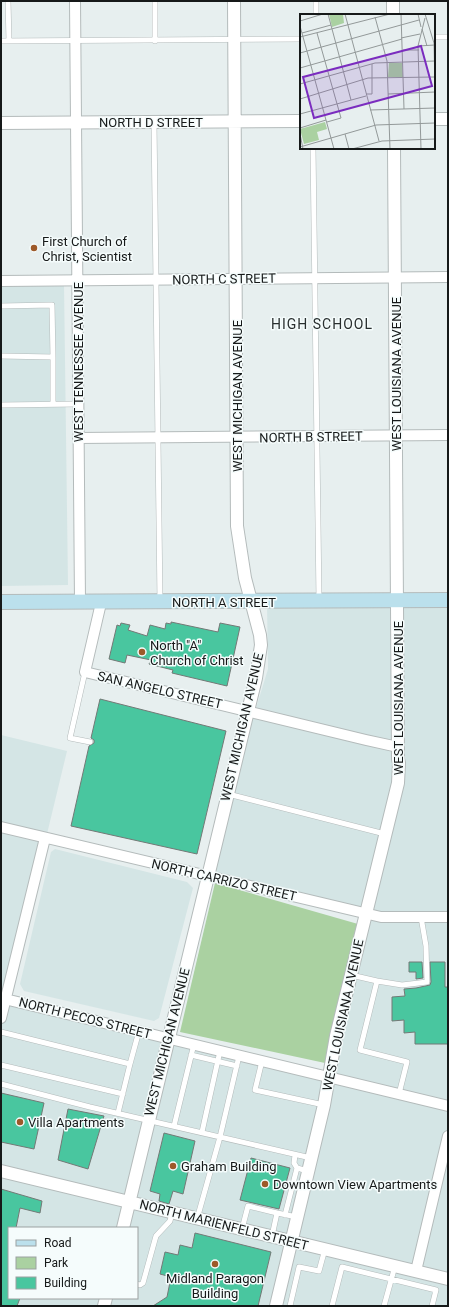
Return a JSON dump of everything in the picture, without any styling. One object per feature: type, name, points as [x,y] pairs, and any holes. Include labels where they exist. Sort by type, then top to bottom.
[{"type":"main road","name":"NORTH A STREET","points":[[1,602],[448,600]]},
{"type":"street","name":"WEST TENNESSEE AVENUE","points":[[75,1],[80,602]]},
{"type":"street","name":"WEST MICHIGAN AVENUE","points":[[123,1227],[247,710],[259,666],[261,644],[245,578],[237,526],[234,1]]},
{"type":"street","points":[[393,1],[393,14]]},
{"type":"street","points":[[435,119],[448,119]]},
{"type":"street","name":"NORTH D STREET","points":[[1,123],[300,121]]},
{"type":"street","name":"WEST LOUISIANA AVENUE","points":[[276,1306],[324,1105],[336,1036],[398,783],[394,149]]},
{"type":"street","name":"NORTH C STREET","points":[[1,281],[448,277]]},
{"type":"street","name":"NORTH B STREET","points":[[78,438],[448,435]]},
{"type":"street","points":[[85,672],[101,602]]},
{"type":"street","name":"SAN ANGELO STREET","points":[[85,672],[366,740],[398,746]]},
{"type":"street","name":"NORTH CARRIZO STREET","points":[[1,827],[381,918],[448,917]]},
{"type":"street","points":[[1,1018],[3,998],[45,838]]},
{"type":"street","name":"NORTH PECOS STREET","points":[[3,998],[448,1106]]},
{"type":"street","points":[[416,1272],[448,1136]]},
{"type":"street","name":"NORTH MARIENFELD STREET","points":[[1,1171],[448,1279]]},
{"type":"lane","points":[[8,1],[9,41]]},
{"type":"lane","points":[[155,1],[156,41]]},
{"type":"lane","points":[[316,1],[316,14]]},
{"type":"lane","points":[[435,37],[448,37]]},
{"type":"lane","points":[[1,41],[300,39]]},
{"type":"lane","points":[[154,122],[160,602]]},
{"type":"lane","points":[[313,149],[319,601]]},
{"type":"lane","points":[[1,306],[52,305],[53,404]]},
{"type":"lane","points":[[1,356],[52,357]]},
{"type":"lane","points":[[1,405],[78,404]]},
{"type":"lane","points":[[85,672],[70,738],[90,742]]},
{"type":"lane","points":[[227,794],[386,834]]},
{"type":"lane","points":[[351,975],[402,985],[427,982],[426,946],[420,917]]},
{"type":"lane","points":[[377,981],[360,1050],[407,1062],[399,1094]]},
{"type":"lane","points":[[118,1113],[139,1031]]},
{"type":"lane","points":[[1,1032],[130,1064]]},
{"type":"lane","points":[[174,1126],[194,1044]]},
{"type":"lane","points":[[202,1132],[220,1051]]},
{"type":"lane","points":[[191,1055],[237,1066]]},
{"type":"lane","points":[[198,1219],[240,1056]]},
{"type":"lane","points":[[262,1061],[255,1090],[324,1105]]},
{"type":"lane","points":[[1,1066],[123,1094]]},
{"type":"lane","points":[[1,1084],[312,1158]]},
{"type":"lane","points":[[285,1214],[297,1168],[294,1163],[295,1154]]},
{"type":"lane","points":[[297,1168],[309,1171]]},
{"type":"lane","points":[[242,1229],[248,1206],[298,1217]]},
{"type":"lane","points":[[138,1284],[143,1283],[156,1236],[170,1221],[172,1213]]},
{"type":"lane","points":[[272,1236],[277,1213]]},
{"type":"lane","points":[[290,1306],[299,1267],[319,1271],[325,1249]]},
{"type":"lane","points":[[384,1306],[395,1266]]},
{"type":"lane","points":[[332,1306],[342,1267],[436,1290],[432,1306]]},
{"type":"shaded area","points":[[1,284],[64,284],[68,585],[1,586]]},
{"type":"shaded area","points":[[448,596],[448,1306],[1,1306],[1,735],[67,751],[7,1000],[332,1078],[372,916],[209,877],[229,796],[268,669],[267,602]]},
{"type":"shaded area","points":[[55,849],[187,882],[193,888],[159,1018],[154,1021],[24,991],[20,984],[51,852]]},
{"type":"green space","points":[[215,883],[358,924],[325,1063],[180,1032]]},
{"type":"building","name":"North \"A\" Church of Christ","points":[[171,622],[218,632],[220,623],[240,627],[227,686],[172,673],[173,670],[149,664],[151,660],[127,655],[125,663],[109,659],[117,625],[120,626],[121,623],[130,625],[128,630],[147,636],[150,625],[165,629],[166,623],[171,624]]},
{"type":"building","points":[[100,699],[226,731],[197,854],[71,826],[89,746],[94,743],[94,740],[91,738]]},
{"type":"building","points":[[409,962],[422,962],[423,978],[416,979],[416,972],[409,972]]},
{"type":"building","points":[[430,962],[445,962],[445,987],[448,987],[448,1044],[415,1044],[415,1032],[404,1033],[404,1020],[392,1021],[392,997],[405,996],[404,989],[430,985]]},
{"type":"building","name":"Villa Apartments","points":[[1,1093],[44,1103],[34,1149],[1,1142]]},
{"type":"building","points":[[68,1109],[104,1116],[88,1169],[58,1160]]},
{"type":"building","name":"Graham Building","points":[[164,1133],[195,1141],[183,1194],[173,1191],[169,1204],[159,1201],[160,1194],[150,1191]]},
{"type":"building","name":"Downtown View Apartments","points":[[251,1158],[290,1168],[279,1209],[240,1200]]},
{"type":"building","points":[[1,1189],[42,1201],[40,1213],[20,1208],[16,1227],[8,1227],[8,1299],[20,1299],[17,1306],[1,1306]]},
{"type":"building","name":"Midland Paragon Building","points":[[195,1233],[271,1252],[258,1306],[153,1306],[167,1297],[171,1277],[160,1274],[165,1252],[178,1255],[180,1245],[192,1248]]},
{"type":"place","name":"First Church of Christ, Scientist","points":[[34,248]]},
{"type":"place","name":"North \"A\" Church of Christ","points":[[142,652]]},
{"type":"place","name":"Villa Apartments","points":[[20,1122]]},
{"type":"place","name":"Graham Building","points":[[173,1166]]},
{"type":"place","name":"Downtown View Apartments","points":[[265,1184]]},
{"type":"place","name":"Midland Paragon Building","points":[[215,1264]]},
{"type":"district","name":"HIGH SCHOOL","points":[[322,324]]}]
